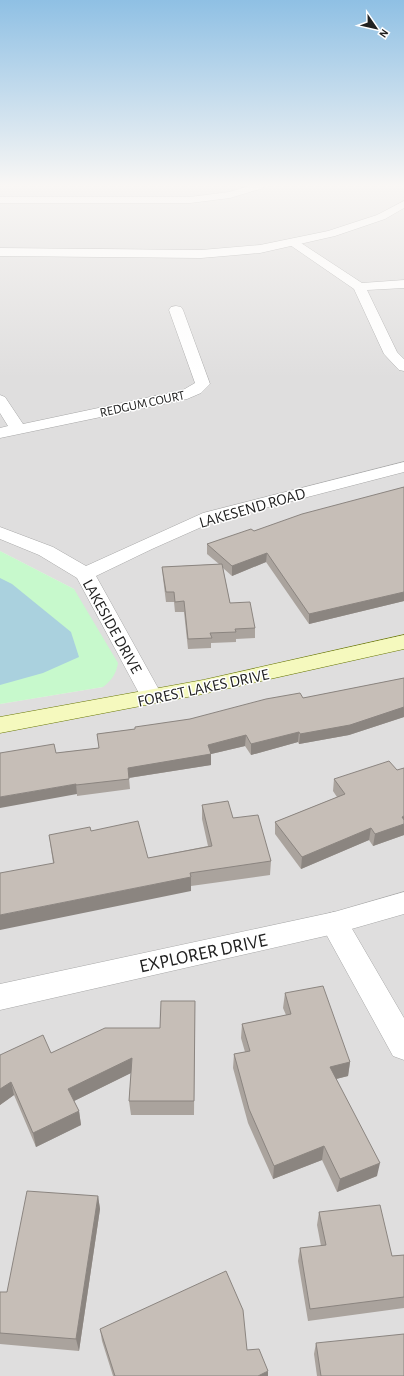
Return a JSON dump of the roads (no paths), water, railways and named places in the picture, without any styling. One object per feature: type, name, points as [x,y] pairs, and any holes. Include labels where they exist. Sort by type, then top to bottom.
[{"type":"main road","name":"FOREST LAKES DRIVE","points":[[0,725],[93,709],[149,691],[404,630]]},
{"type":"main road","name":"FOREST LAKES DRIVE","points":[[0,710],[149,691],[301,666],[404,642]]},
{"type":"street","points":[[0,252],[201,254],[246,250]]},
{"type":"street","points":[[306,250],[359,287],[391,354],[404,367]]},
{"type":"street","points":[[359,287],[404,284]]},
{"type":"street","name":"REDGUM COURT","points":[[0,433],[188,394],[196,390],[203,384],[176,310]]},
{"type":"street","points":[[0,400],[18,429]]},
{"type":"street","name":"LAKESEND ROAD","points":[[85,574],[145,545],[209,517],[404,467]]},
{"type":"street","name":"LAKESIDE DRIVE","points":[[0,532],[46,551],[85,574],[149,691]]},
{"type":"street","name":"EXPLORER DRIVE","points":[[0,997],[334,924],[404,903]]},
{"type":"street","points":[[334,924],[404,1046]]},
{"type":"water","points":[[0,578],[12,584],[71,632],[79,657],[43,673],[0,685]]}]
